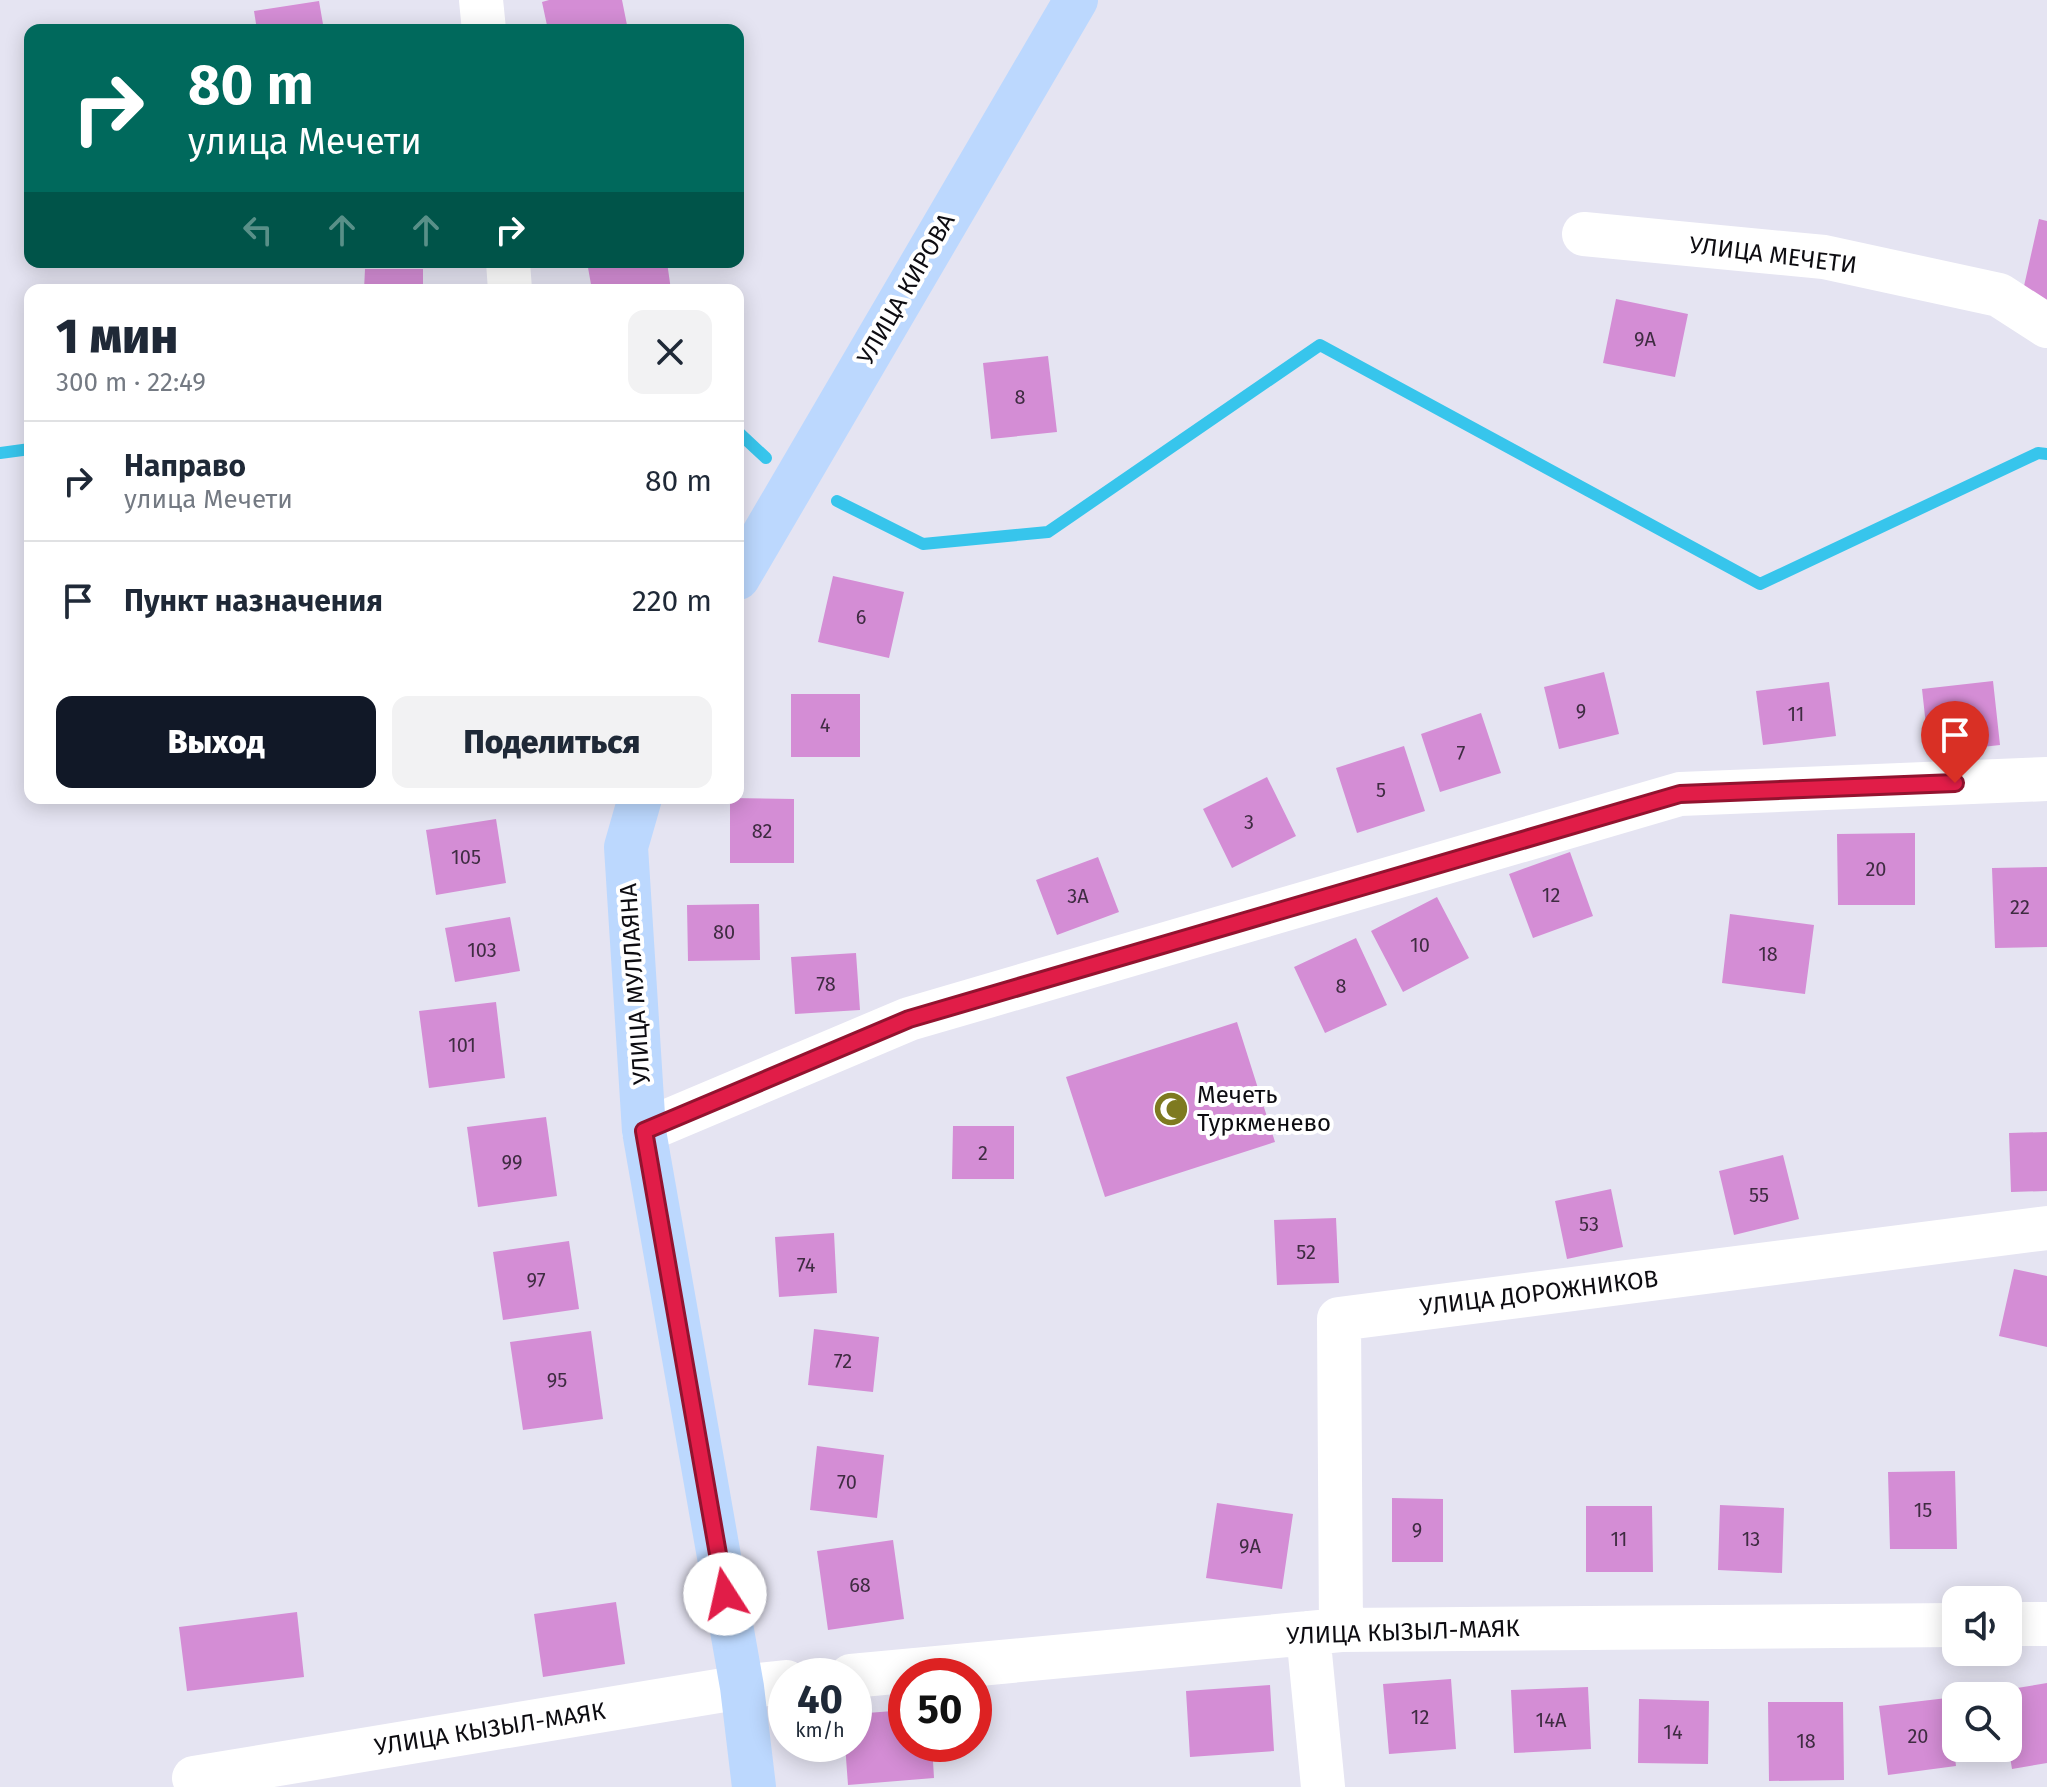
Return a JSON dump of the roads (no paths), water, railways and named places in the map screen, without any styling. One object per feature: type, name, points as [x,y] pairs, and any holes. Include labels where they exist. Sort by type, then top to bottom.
[{"type":"main road","name":"УЛИЦА КИРОВА","points":[[744,568],[1076,0]]},
{"type":"main road","name":"УЛИЦА МУЛЛАЯНА","points":[[638,804],[626,847],[644,1131],[742,1687],[754,1787]]},
{"type":"street","points":[[481,0],[483,24]]},
{"type":"street","name":"УЛИЦА МЕЧЕТИ","points":[[1584,234],[1824,257],[1999,295],[2047,326]]},
{"type":"street","points":[[644,1131],[909,1019],[1680,794],[2047,779]]},
{"type":"street","name":"УЛИЦА ДОРОЖНИКОВ","points":[[1323,1787],[1325,1632],[1339,1319],[2047,1228]]},
{"type":"street","points":[[2022,1624],[2047,1624]]},
{"type":"street","name":"УЛИЦА КЫЗЫЛ-МАЯК","points":[[872,1674],[1325,1632],[1942,1625]]},
{"type":"street","name":"УЛИЦА КЫЗЫЛ-МАЯК","points":[[194,1778],[768,1684]]},
{"type":"waterway","points":[[837,501],[923,544],[1048,532],[1320,345],[1760,584],[2038,453],[2047,454]]},
{"type":"waterway","points":[[744,438],[766,458]]},
{"type":"waterway","points":[[0,453],[24,450]]},
{"type":"place","name":"Мечеть Туркменево","points":[[1171,1109]]}]
